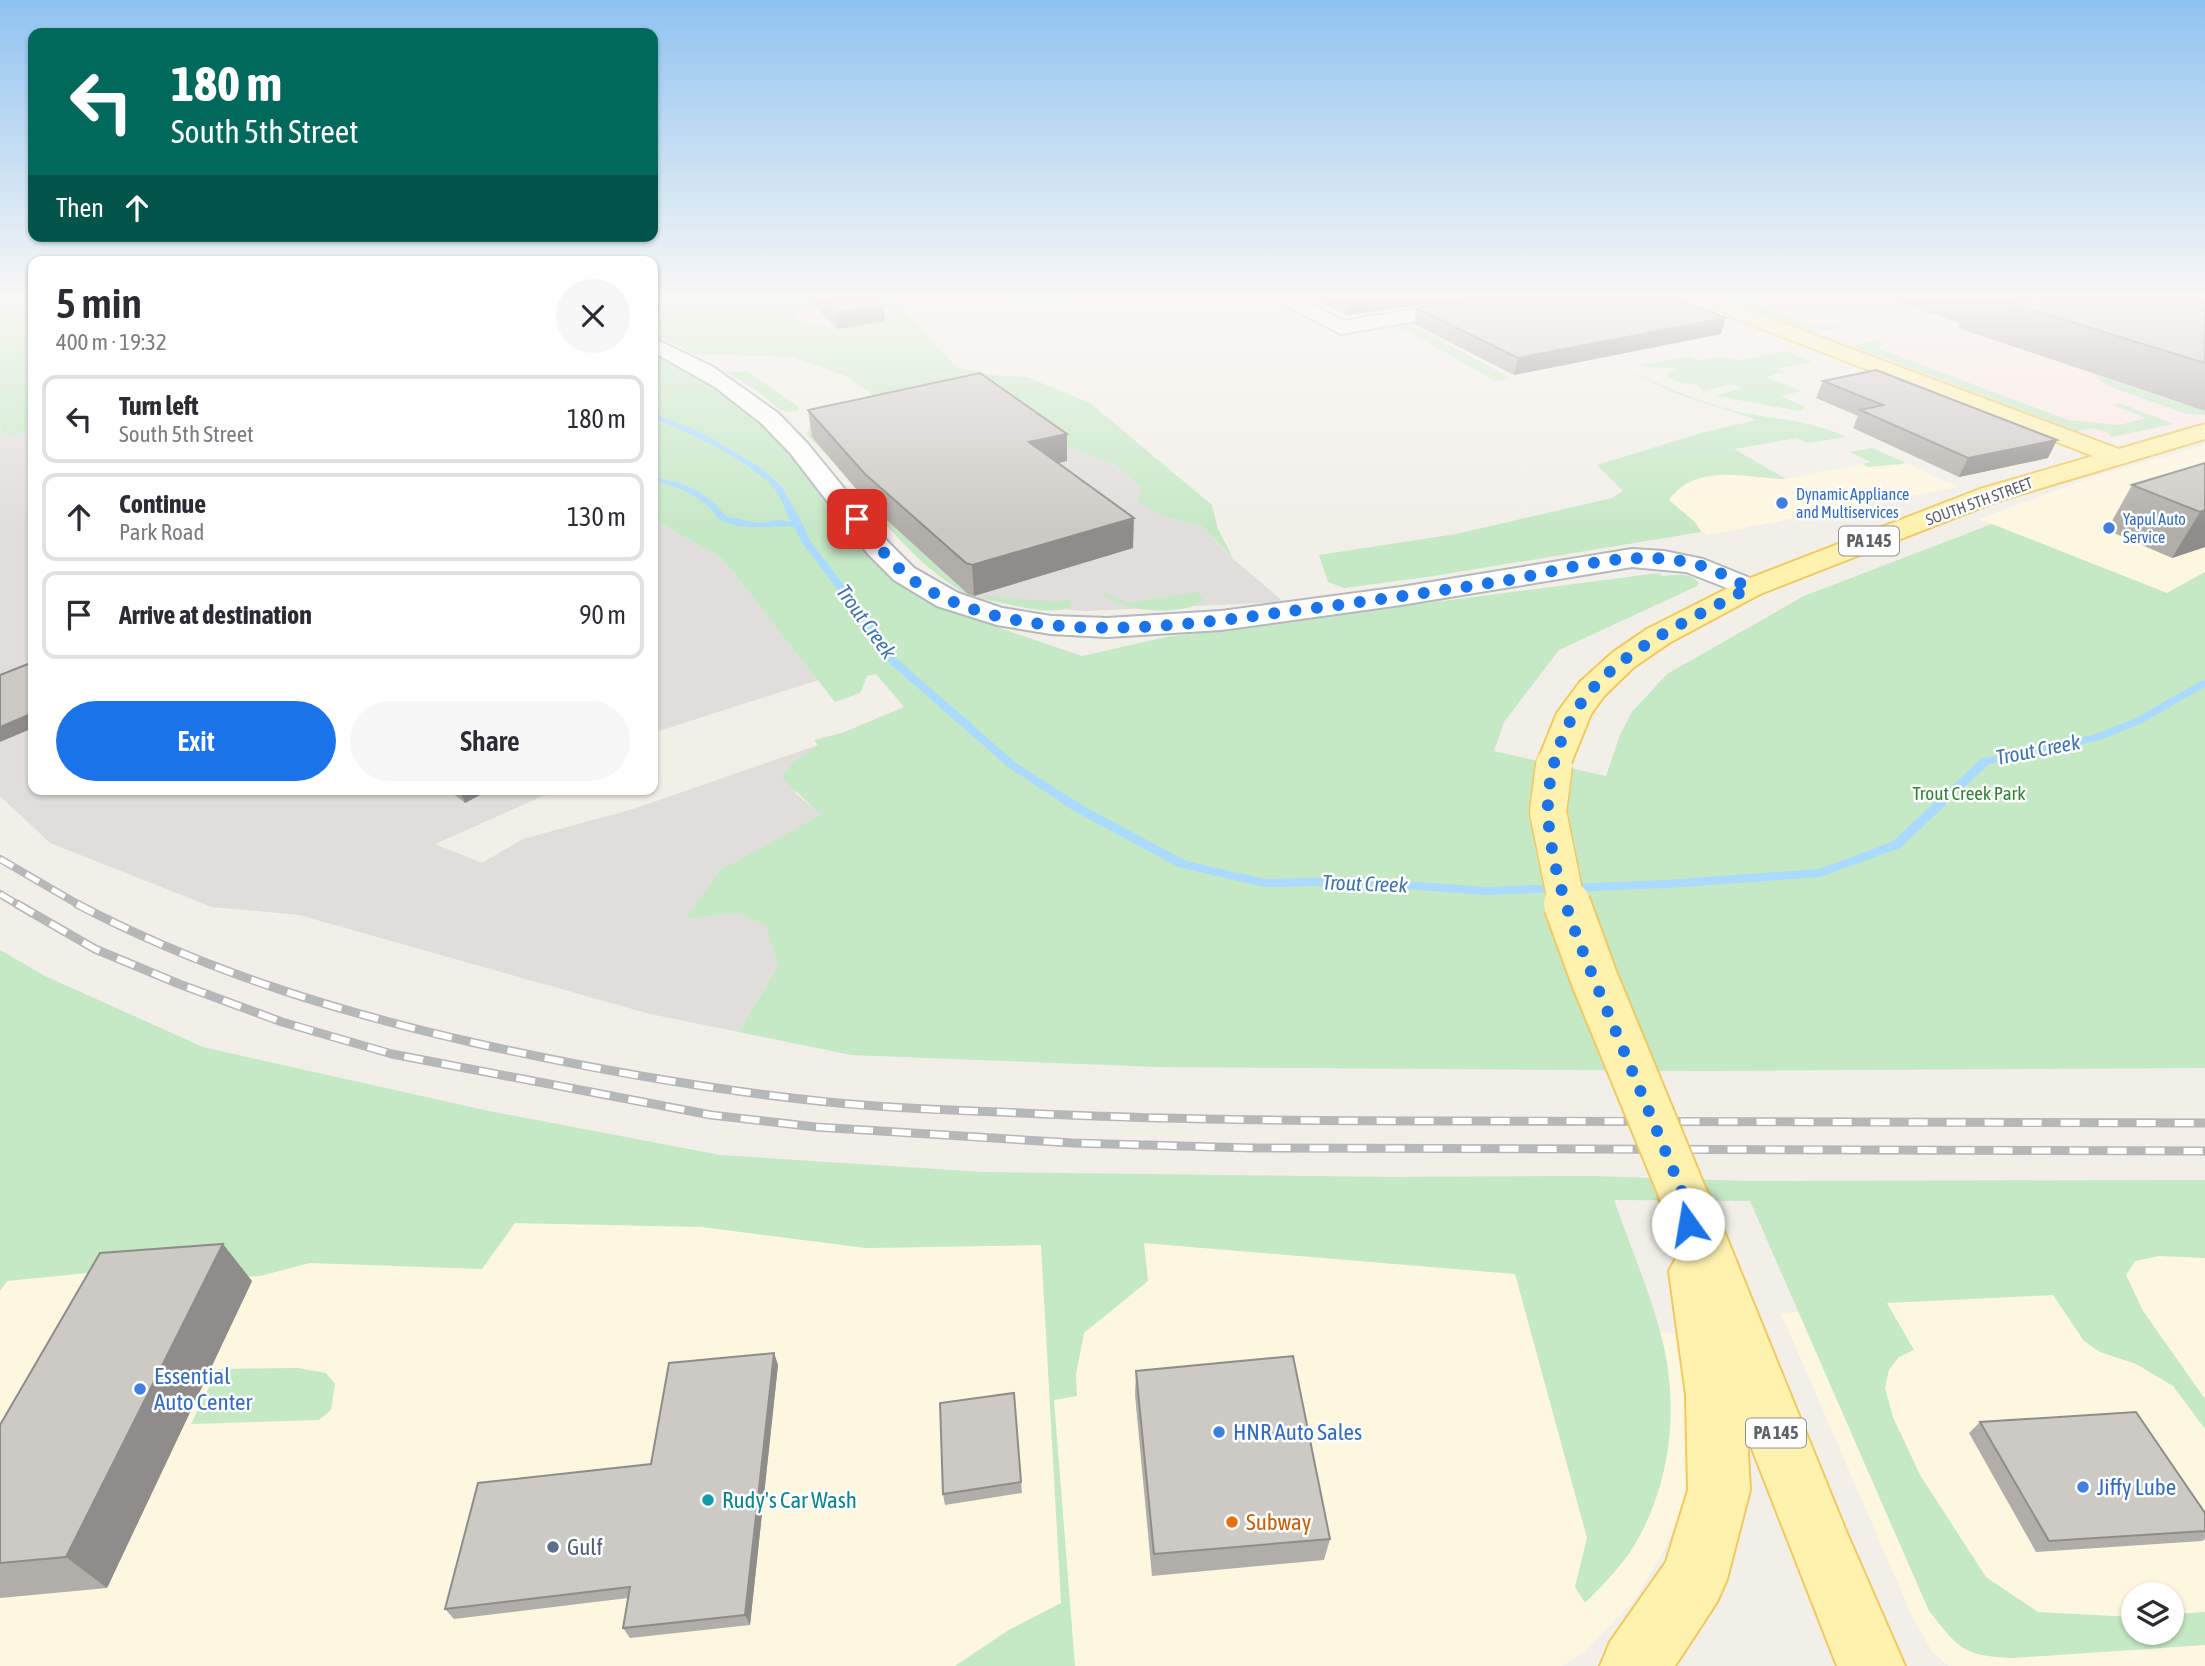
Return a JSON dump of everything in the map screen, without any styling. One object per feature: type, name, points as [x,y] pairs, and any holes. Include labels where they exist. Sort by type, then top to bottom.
[{"type":"main road","points":[[1901,375],[2115,456]]},
{"type":"main road","name":"SOUTH 5TH STREET","points":[[1749,588],[1989,495],[2205,431]]},
{"type":"main road","name":"PA 145","points":[[1749,588],[1658,636],[1623,660],[1592,688],[1574,713],[1553,765],[1548,812],[1564,897],[1594,978],[1685,1199],[1821,1549],[1871,1666]]},
{"type":"main road","points":[[1634,1666],[1694,1578],[1719,1490],[1715,1395],[1685,1199]]},
{"type":"street","points":[[712,375],[762,410],[785,433],[892,562],[931,592],[961,605],[1028,622],[1070,627],[1181,624],[1402,597],[1632,558],[1688,562],[1717,571],[1749,588]]},
{"type":"shaded area","points":[[1918,375],[2205,375],[2205,436],[2179,426],[2130,440],[2073,433]]},
{"type":"shaded area","points":[[0,424],[4,436],[28,433],[28,795],[545,795],[435,844],[482,863],[523,839],[633,809],[818,745],[793,762],[795,793],[822,815],[720,870],[687,919],[737,913],[765,925],[778,966],[739,1032],[650,1014],[299,915],[212,907],[50,843],[0,796]]},
{"type":"shaded area","points":[[812,437],[1070,448],[1114,464],[1141,487],[1164,516],[1202,526],[1233,559],[1284,602],[1085,611],[1017,606],[971,597],[868,503]]},
{"type":"shaded area","points":[[2205,445],[2205,572],[2167,593],[1979,519],[2099,475]]},
{"type":"shaded area","points":[[1904,462],[1957,487],[1707,535],[1669,500],[1680,485],[1717,474],[1739,473],[1756,478],[1786,479],[1863,464],[1867,467]]},
{"type":"shaded area","points":[[658,522],[722,558],[818,680],[658,731]]},
{"type":"shaded area","points":[[0,1209],[481,1269],[515,1223],[702,1227],[866,1248],[1143,1243],[1515,1274],[1660,1331],[1678,1335],[1696,1463],[1683,1509],[1662,1554],[1634,1601],[1584,1652],[1562,1666],[0,1666]]},
{"type":"shaded area","points":[[2159,1256],[2205,1258],[2205,1666],[1949,1666],[1933,1653],[1912,1616],[1781,1313],[1800,1312],[1871,1276],[1959,1260],[2153,1325],[2143,1311],[2126,1275],[2135,1261]]},
{"type":"green space","points":[[0,375],[28,375],[28,433],[4,436],[0,424]]},
{"type":"green space","name":"Trout Creek Park","points":[[658,375],[707,375],[761,419],[867,551],[902,586],[941,608],[1082,656],[1166,637],[1659,573],[1662,576],[1691,577],[1699,583],[1697,586],[1559,650],[1504,722],[1494,751],[1606,776],[1620,735],[1632,712],[1667,674],[1804,596],[1992,524],[2167,593],[2205,572],[2205,1068],[1706,1071],[1159,1067],[851,1055],[739,1032],[778,966],[765,925],[737,913],[686,919],[720,870],[821,815],[782,778],[793,762],[818,745],[814,740],[842,733],[904,707],[876,674],[867,676],[860,693],[835,702],[722,558],[658,522]]},
{"type":"green space","points":[[731,375],[752,375],[799,407],[798,410],[789,412],[779,409]]},
{"type":"green space","name":"Trout Creek Park","points":[[842,375],[1027,377],[1090,403],[1212,505],[1218,529],[1233,558],[1202,526],[1164,516],[1138,502],[1141,487],[1114,464],[1070,448],[1058,454],[813,437],[867,502],[807,435],[811,423],[876,397]]},
{"type":"green space","points":[[1484,375],[1509,377],[1505,380],[1495,381]]},
{"type":"green space","points":[[1638,375],[1720,407],[1804,423],[1846,437],[1807,443],[1797,438],[1734,449],[1786,479],[1739,475],[1707,476],[1680,488],[1669,500],[1695,522],[1701,532],[1434,576],[1344,588],[1328,582],[1319,555],[1456,534],[1612,498],[1623,491],[1597,465],[1701,433],[1757,420],[1675,393]]},
{"type":"green space","points":[[1775,375],[1766,377],[1801,391],[1781,396],[1806,407],[1800,411],[1716,396],[1741,388],[1732,384],[1703,391],[1697,385],[1678,382],[1667,376]]},
{"type":"green space","points":[[1928,375],[1948,375],[2068,420],[2120,425],[2146,418],[2112,405],[2119,403],[2174,424],[2111,437],[2109,433],[2093,428],[2077,431]]},
{"type":"green space","points":[[2099,376],[2182,404],[2205,398],[2205,415],[2187,414],[2110,387],[2095,377]]},
{"type":"green space","points":[[1872,448],[1904,462],[1867,467],[1863,464],[1871,462],[1849,452]]},
{"type":"green space","points":[[868,503],[971,597],[922,562]]},
{"type":"green space","points":[[1102,591],[1128,603],[1198,592],[1203,600],[1182,609],[1151,610],[1121,604]]},
{"type":"green space","points":[[977,595],[1058,602],[1071,599],[1071,606],[1063,610],[1039,610]]},
{"type":"green space","points":[[0,950],[45,976],[203,1047],[484,1110],[720,1155],[983,1172],[1389,1177],[1592,1176],[1747,1181],[2205,1180],[2205,1258],[2159,1256],[2135,1261],[2126,1275],[2143,1311],[2205,1399],[2205,1429],[2173,1386],[2136,1364],[2100,1352],[2084,1341],[2053,1295],[1887,1303],[1914,1350],[1899,1357],[1889,1370],[1885,1388],[1893,1417],[1920,1475],[1986,1577],[2038,1612],[2121,1616],[2121,1645],[2184,1645],[2184,1613],[2205,1612],[2205,1645],[2012,1658],[1982,1655],[1955,1642],[1929,1611],[1750,1201],[1614,1200],[1660,1331],[1670,1383],[1671,1410],[1666,1463],[1650,1513],[1634,1546],[1621,1564],[1585,1603],[1575,1587],[1587,1538],[1515,1274],[1144,1243],[1148,1281],[1084,1333],[1076,1374],[1077,1396],[1054,1400],[1075,1666],[955,1666],[1007,1631],[1061,1603],[1041,1245],[866,1248],[702,1227],[515,1223],[482,1269],[310,1263],[260,1276],[123,1281],[128,1269],[7,1281],[0,1291]]},
{"type":"green space","points":[[298,1368],[326,1373],[335,1384],[331,1410],[319,1420],[191,1424],[218,1369]]},
{"type":"building","points":[[972,375],[982,375],[1067,434],[1029,442],[1134,518],[972,565],[966,563],[865,474],[808,410]]},
{"type":"building","points":[[1853,375],[1888,375],[2057,440],[1968,458],[1860,410],[1883,405],[1823,381]]},
{"type":"building","points":[[2205,463],[2205,510],[2200,512],[2132,485]]},
{"type":"building","points":[[28,664],[28,715],[0,727],[0,675]]},
{"type":"building","points":[[223,1244],[66,1557],[0,1563],[0,1425],[100,1253]]},
{"type":"building","points":[[774,1353],[745,1615],[623,1628],[630,1587],[445,1609],[478,1483],[651,1464],[669,1363]]},
{"type":"building","points":[[1293,1356],[1330,1539],[1154,1554],[1136,1371]]},
{"type":"building","points":[[1014,1393],[1021,1482],[943,1494],[940,1403]]},
{"type":"building","name":"Jiffy Lube","points":[[2136,1412],[2205,1513],[2205,1531],[2049,1541],[1980,1422]]},
{"type":"waterway","name":"Trout Creek","points":[[658,417],[697,434],[757,469],[779,489],[797,525]]},
{"type":"waterway","points":[[658,480],[693,491],[711,503],[724,519],[760,526],[777,523],[797,525]]},
{"type":"waterway","name":"Trout Creek","points":[[797,525],[806,542],[862,615],[883,652],[1012,765],[1078,808],[1182,864],[1265,883],[1352,881],[1485,891],[1667,884],[1820,873],[1896,845],[1985,761],[2096,738],[2138,721],[2205,683]]},
{"type":"railway","points":[[0,859],[81,906]]},
{"type":"railway","points":[[0,894],[20,906]]},
{"type":"railway","points":[[17,904],[95,949],[179,984],[282,1022],[392,1054],[711,1115],[816,1127],[1073,1143],[1252,1148],[2205,1151]]},
{"type":"railway","points":[[77,904],[124,928],[222,969],[322,1003],[424,1031],[607,1070],[695,1085],[828,1102],[937,1110],[1234,1120],[2205,1123]]},
{"type":"place","name":"Dynamic Appliance and Multiservices","points":[[1782,503]]},
{"type":"place","name":"Yapul Auto Service","points":[[2109,528]]},
{"type":"place","name":"Essential Auto Center","points":[[140,1389]]},
{"type":"place","name":"HNR Auto Sales","points":[[1219,1432]]},
{"type":"place","name":"Jiffy Lube","points":[[2083,1487]]},
{"type":"place","name":"Rudy's Car Wash","points":[[708,1500]]},
{"type":"place","name":"Subway","points":[[1232,1522]]},
{"type":"place","name":"Gulf","points":[[553,1547]]},
{"type":"route","points":[[857,519],[902,573],[931,592],[989,614],[1070,627],[1181,624],[1237,619],[1402,597],[1632,558],[1668,558],[1688,562],[1717,571],[1749,588],[1658,636],[1623,660],[1592,688],[1574,713],[1553,765],[1551,779],[1548,812],[1550,833],[1564,897],[1594,978],[1685,1199],[1688,1224]]}]
